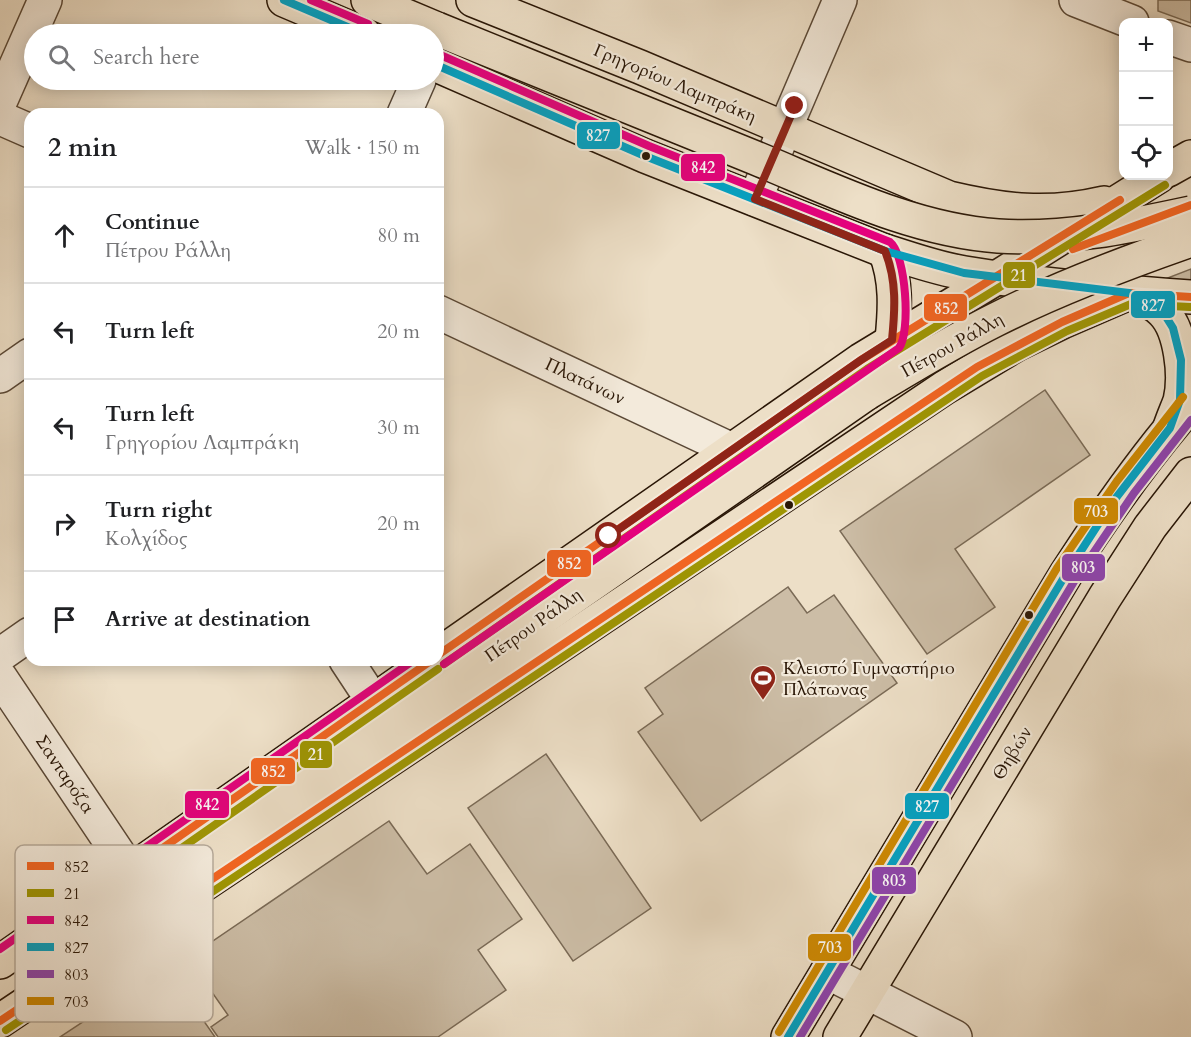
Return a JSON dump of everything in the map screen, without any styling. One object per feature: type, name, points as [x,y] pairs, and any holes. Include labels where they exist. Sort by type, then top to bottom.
[{"type":"main road","points":[[284,0],[340,24]]},
{"type":"main road","points":[[368,0],[425,24]]},
{"type":"main road","name":"Γρηγορίου Λαμπράκη","points":[[473,0],[949,198],[990,207],[1031,212],[1076,210],[1148,182]]},
{"type":"main road","points":[[444,32],[865,203],[942,228],[998,236],[1059,237],[1101,232],[1191,213]]},
{"type":"main road","points":[[444,68],[645,156],[885,251],[964,273],[1129,293],[1191,297]]},
{"type":"main road","name":"Πέτρου Ράλλη","points":[[444,652],[892,340],[1191,157]]},
{"type":"main road","points":[[998,277],[1191,205]]},
{"type":"main road","name":"Πέτρου Ράλλη","points":[[213,847],[867,393],[995,320],[1124,264],[1191,240]]},
{"type":"main road","points":[[885,251],[894,286],[892,340]]},
{"type":"main road","points":[[788,1037],[1066,574],[1112,503],[1181,416],[1182,375],[1177,337],[1163,312],[1149,302],[1129,293]]},
{"type":"main road","name":"Πέτρου Ράλλη","points":[[213,878],[961,378],[1017,344],[1129,293]]},
{"type":"main road","name":"Θηβών","points":[[840,1037],[1105,597],[1150,527],[1191,474]]},
{"type":"main road","points":[[167,845],[423,666]]},
{"type":"main road","points":[[0,962],[15,952]]},
{"type":"main road","name":"Πέτρου Ράλλη","points":[[0,1010],[15,998]]},
{"type":"main road","name":"Πέτρου Ράλλη","points":[[0,1021],[15,1011]]},
{"type":"street","points":[[34,24],[45,0]]},
{"type":"street","points":[[755,199],[840,0]]},
{"type":"street","points":[[1076,0],[1119,12]]},
{"type":"street","points":[[1173,39],[1191,45]]},
{"type":"street","points":[[0,102],[24,48]]},
{"type":"street","points":[[407,108],[415,90]]},
{"type":"street","points":[[0,118],[24,128]]},
{"type":"street","name":"Πλατάνων","points":[[444,315],[732,450]]},
{"type":"street","points":[[0,375],[24,359]]},
{"type":"street","points":[[0,655],[24,638]]},
{"type":"street","points":[[350,666],[373,701]]},
{"type":"street","name":"Σανταρόζα","points":[[0,677],[113,845]]},
{"type":"street","points":[[827,972],[956,1037]]},
{"type":"shaded area","points":[[1158,0],[1191,0],[1191,23],[1158,11]]},
{"type":"shaded area","points":[[1191,269],[1191,285],[1160,281]]},
{"type":"shaded area","points":[[1045,390],[1090,455],[955,549],[995,607],[927,654],[840,531]]},
{"type":"shaded area","name":"Κλειστό Γυμναστήριο Πλάτωνας","points":[[788,587],[807,613],[834,595],[897,683],[701,821],[638,732],[663,714],[645,688]]},
{"type":"shaded area","points":[[546,754],[651,908],[573,961],[468,808]]},
{"type":"shaded area","points":[[389,821],[427,874],[470,844],[522,919],[478,950],[506,990],[438,1037],[218,1037],[211,1027],[228,1015],[213,994],[213,941]]},
{"type":"shaded area","points":[[83,1022],[204,1022],[215,1037],[60,1037]]},
{"type":"transit line","name":"827","points":[[284,0],[340,24]]},
{"type":"transit line","name":"842","points":[[311,0],[368,24]]},
{"type":"transit line","name":"842","points":[[444,57],[649,146],[890,242],[900,262],[906,311],[903,339],[899,348],[444,664]]},
{"type":"transit line","name":"827","points":[[444,68],[645,156],[885,251],[964,273],[1129,293],[1149,302],[1163,312],[1173,328],[1181,360],[1180,400],[1170,428],[1112,503],[1066,574],[788,1037]]},
{"type":"transit line","name":"21","points":[[444,664],[867,369],[1165,185]]},
{"type":"transit line","name":"852","points":[[444,651],[861,360],[1120,200]]},
{"type":"transit line","name":"852","points":[[1073,249],[1191,205]]},
{"type":"transit line","name":"852","points":[[213,878],[977,367],[1062,322],[1129,293],[1191,297]]},
{"type":"transit line","name":"21","points":[[213,891],[982,376],[1067,331],[1131,304],[1190,307]]},
{"type":"transit line","name":"703","points":[[779,1032],[1057,568],[1117,481],[1183,397]]},
{"type":"transit line","name":"803","points":[[800,1037],[1075,580],[1134,493],[1191,420]]},
{"type":"transit line","name":"842","points":[[149,845],[405,666]]},
{"type":"transit line","name":"852","points":[[167,845],[423,666]]},
{"type":"transit line","name":"21","points":[[186,845],[438,669]]},
{"type":"transit line","name":"842","points":[[0,949],[15,939]]},
{"type":"transit line","name":"852","points":[[0,1021],[15,1011]]},
{"type":"transit line","name":"21","points":[[6,1030],[18,1022]]},
{"type":"place","name":"Κλειστό Γυμναστήριο Πλάτωνας","points":[[763,701]]},
{"type":"route","points":[[609,536],[892,340],[894,286],[885,251],[755,199],[795,106]]}]
